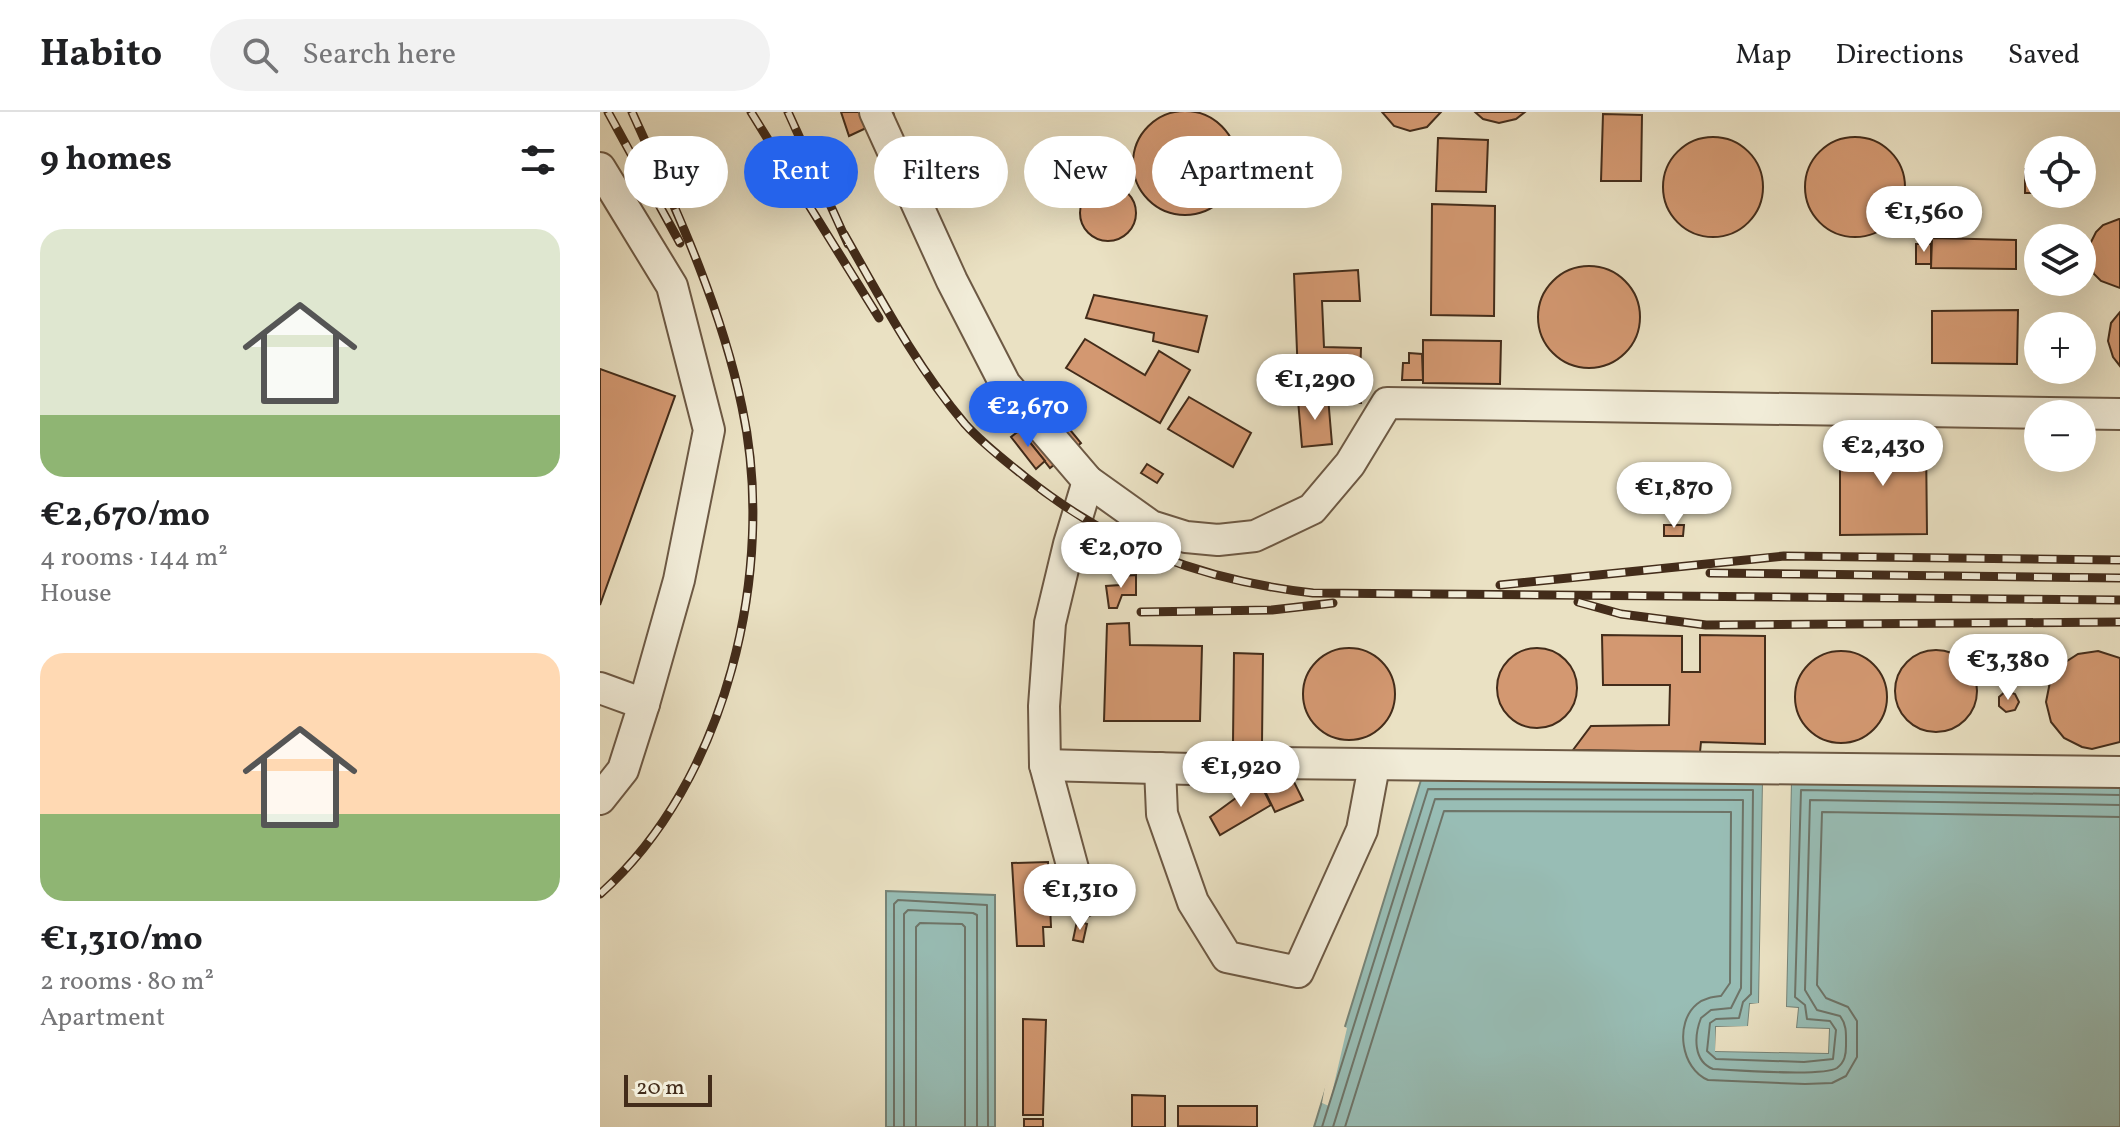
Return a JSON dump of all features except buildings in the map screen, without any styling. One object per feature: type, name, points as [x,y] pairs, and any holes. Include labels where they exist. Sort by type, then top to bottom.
[{"type":"lane","points":[[875,112],[952,281],[1005,384],[1088,481],[1151,526],[1186,537],[1218,540],[1255,536],[1312,509],[1350,464],[1387,403],[2120,414]]},
{"type":"lane","points":[[600,168],[672,286],[709,430],[679,580],[644,704],[623,770],[600,799]]},
{"type":"lane","points":[[1082,902],[1045,765],[1044,706],[1050,623],[1088,481]]},
{"type":"lane","points":[[600,688],[644,704]]},
{"type":"lane","points":[[1045,765],[1228,770],[1274,763],[2120,772]]},
{"type":"lane","points":[[1160,768],[1162,814],[1182,873],[1193,902],[1227,957],[1298,972],[1362,830],[1374,766]]},
{"type":"water","points":[[1421,780],[1763,781],[1759,1004],[1750,1004],[1748,1027],[1716,1027],[1716,1051],[1828,1053],[1829,1029],[1796,1028],[1798,1008],[1786,1007],[1791,781],[2120,787],[2120,1127],[1314,1127]]},
{"type":"water","points":[[886,891],[995,895],[995,1127],[886,1127]]},
{"type":"pier","points":[[1763,781],[1767,781],[1763,1005],[1754,1008],[1750,1030],[1720,1031],[1719,1047],[1824,1050],[1824,1033],[1794,1032],[1794,1011],[1782,1007],[1787,781],[1791,781],[1786,1007],[1798,1008],[1796,1028],[1829,1029],[1828,1053],[1715,1051],[1716,1027],[1748,1026],[1750,1004],[1759,1003]]},
{"type":"pier","points":[[1341,1025],[1347,1028],[1329,1106],[1322,1103],[1329,1064]]},
{"type":"railway","points":[[608,112],[680,243]]},
{"type":"railway","points":[[600,894],[644,848],[681,793],[710,733],[732,669],[746,602],[752,535],[751,470],[733,369],[695,257],[632,112]]},
{"type":"railway","points":[[751,112],[879,318]]},
{"type":"railway","points":[[788,112],[848,244]]},
{"type":"railway","points":[[844,234],[915,356],[947,402],[979,438],[1057,501],[1091,522],[1125,541],[1196,569],[1313,593],[2120,600]]},
{"type":"railway","points":[[1500,585],[1784,556],[2120,560]]},
{"type":"railway","points":[[1710,573],[2120,578]]},
{"type":"railway","points":[[1578,602],[1621,614],[1706,625],[2120,622]]},
{"type":"railway","points":[[1141,612],[1272,610],[1333,603]]}]
